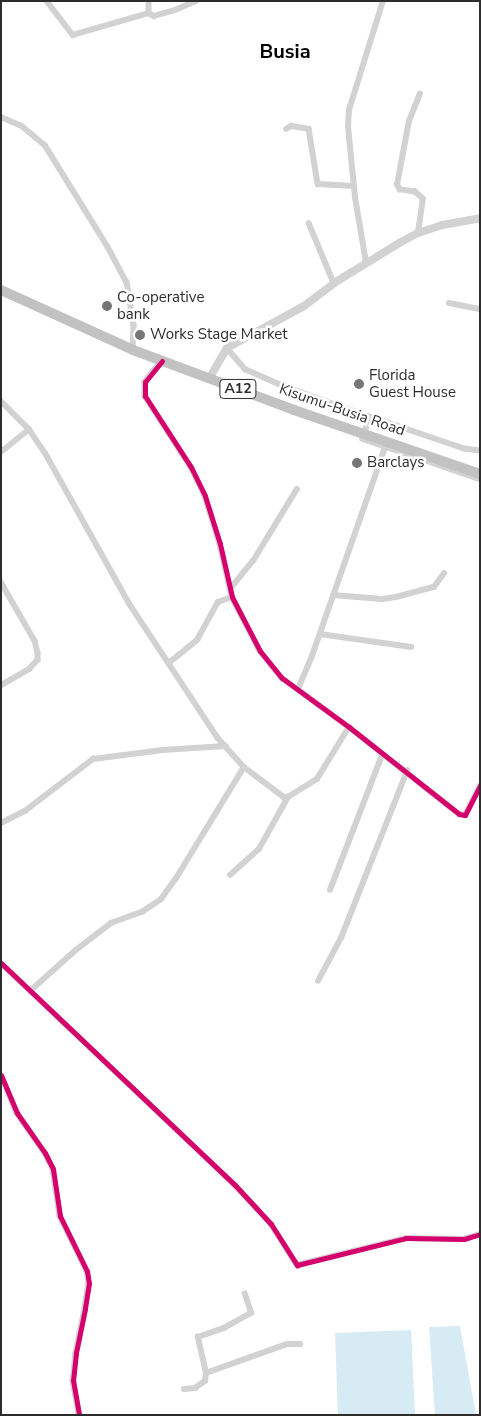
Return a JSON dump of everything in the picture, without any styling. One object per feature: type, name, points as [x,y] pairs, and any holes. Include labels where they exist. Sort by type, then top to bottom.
[{"type":"highway","name":"Kisumu-Busia Road","points":[[1,290],[133,350],[209,379],[480,474]]},
{"type":"street","points":[[48,1],[70,34],[73,35],[149,13],[154,16],[196,1]]},
{"type":"street","points":[[149,1],[149,13]]},
{"type":"street","points":[[366,263],[354,186],[348,127],[349,110],[383,1]]},
{"type":"street","points":[[418,233],[422,199],[415,192],[400,190],[397,185],[409,121],[420,94]]},
{"type":"street","points":[[1,117],[22,126],[45,145],[108,247],[127,282],[134,324],[133,350]]},
{"type":"street","points":[[286,129],[291,126],[309,130],[318,184],[354,186]]},
{"type":"street","points":[[209,379],[227,348],[304,306],[334,283],[366,263],[418,233],[442,225],[480,218]]},
{"type":"street","points":[[309,223],[334,283]]},
{"type":"street","points":[[449,303],[480,309]]},
{"type":"street","points":[[227,348],[245,368],[281,386],[464,449],[480,451]]},
{"type":"street","points":[[162,361],[145,382],[145,396],[191,467],[205,496],[232,597],[260,651],[282,678],[349,727],[382,755],[407,771],[459,814],[465,815],[480,786]]},
{"type":"street","points":[[1,401],[29,429],[47,456],[129,603],[226,746],[244,767],[284,797],[288,797]]},
{"type":"street","points":[[370,417],[363,439],[480,479]]},
{"type":"street","points":[[1,452],[29,429]]},
{"type":"street","points":[[298,689],[320,634],[385,448]]},
{"type":"street","points":[[230,589],[253,561],[297,489]]},
{"type":"street","points":[[333,596],[382,599],[396,597],[434,587],[444,574]]},
{"type":"street","points":[[1,582],[34,641],[38,652],[38,660],[30,669],[1,686]]},
{"type":"street","points":[[170,662],[197,640],[218,602],[232,597]]},
{"type":"street","points":[[320,634],[411,646]]},
{"type":"street","points":[[230,875],[259,848],[288,797],[317,779],[349,727]]},
{"type":"street","points":[[1,823],[25,811],[93,759],[162,750],[226,746]]},
{"type":"street","points":[[330,890],[382,755]]},
{"type":"street","points":[[30,991],[76,950],[112,923],[142,912],[161,899],[175,880],[244,767]]},
{"type":"street","points":[[318,981],[341,938],[407,771]]},
{"type":"street","points":[[1,963],[235,1185],[271,1224],[298,1265],[406,1238],[464,1239],[480,1234]]},
{"type":"street","points":[[1,1075],[17,1113],[45,1153],[53,1169],[60,1216],[87,1271],[86,1309],[76,1353],[73,1380],[79,1415]]},
{"type":"street","points":[[184,1389],[195,1388],[205,1381],[206,1373],[198,1338],[224,1328],[252,1313],[245,1294]]},
{"type":"street","points":[[206,1373],[287,1344],[300,1344]]},
{"type":"water","points":[[460,1326],[476,1415],[435,1415],[429,1327]]},
{"type":"water","points":[[411,1330],[415,1415],[338,1415],[335,1333]]},
{"type":"cycle path","points":[[162,361],[145,382],[145,396],[191,467],[205,496],[220,544],[232,597],[260,651],[282,678],[349,727],[459,814],[465,815],[480,786]]},
{"type":"cycle path","points":[[1,963],[235,1185],[271,1224],[297,1265],[406,1238],[464,1239],[480,1234]]},
{"type":"cycle path","points":[[1,1075],[17,1113],[45,1153],[53,1169],[60,1216],[87,1271],[89,1283],[73,1380],[79,1415]]},
{"type":"place","name":"Co-operative bank","points":[[107,306]]},
{"type":"place","name":"Works Stage Market","points":[[140,335]]},
{"type":"place","name":"Florida Guest House","points":[[359,384]]},
{"type":"place","name":"Barclays","points":[[357,463]]},
{"type":"district","name":"Busia","points":[[285,51]]}]
